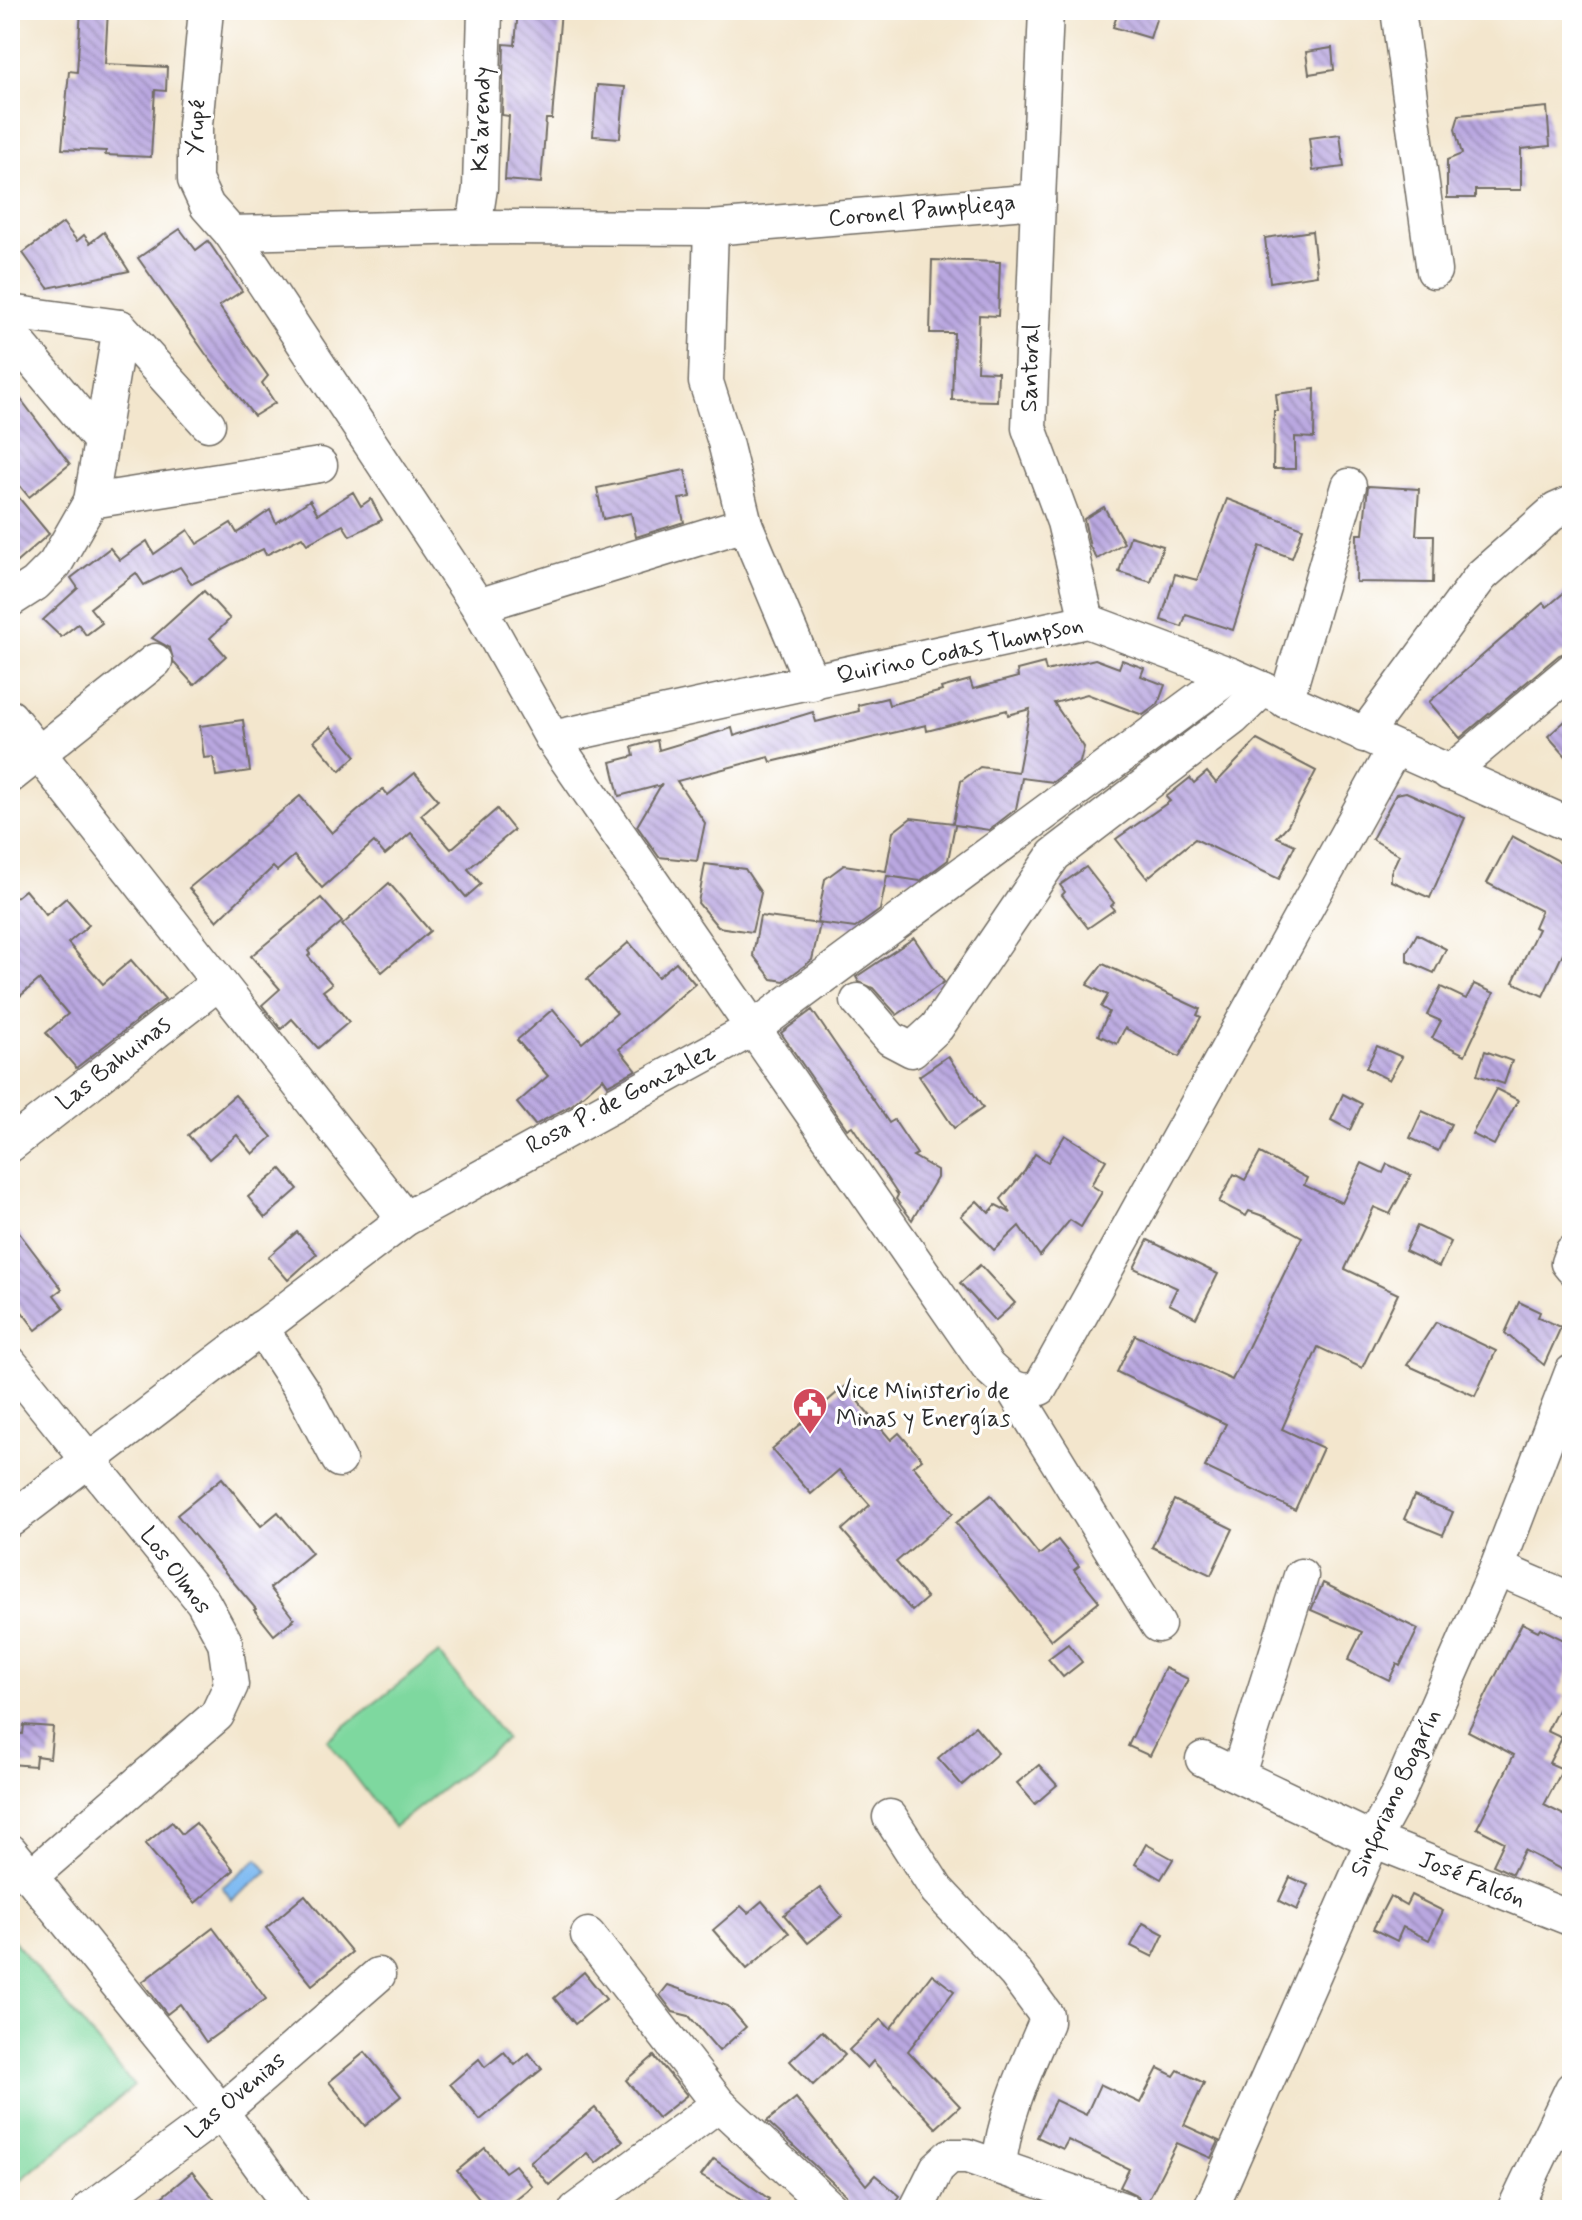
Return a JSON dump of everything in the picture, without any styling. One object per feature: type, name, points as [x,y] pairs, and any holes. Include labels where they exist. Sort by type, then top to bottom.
[{"type":"street","name":"Yrupé","points":[[206,10],[195,125],[195,180],[207,206],[231,233],[478,606],[552,738],[988,1367],[1013,1389],[1158,1625]]},
{"type":"street","name":"Ka'arendy","points":[[474,227],[480,188],[485,10]]},
{"type":"street","name":"Coronel Pampliega","points":[[231,233],[474,227],[711,228],[1038,201],[1046,10]]},
{"type":"street","points":[[1398,10],[1434,271]]},
{"type":"street","name":"Santoral","points":[[1038,201],[1029,428],[1064,522],[1087,621]]},
{"type":"street","points":[[711,228],[706,382],[725,442],[745,524],[812,683]]},
{"type":"street","points":[[10,312],[120,327],[208,424]]},
{"type":"street","points":[[10,600],[35,584],[55,564],[91,501],[120,327]]},
{"type":"street","points":[[10,333],[101,441]]},
{"type":"street","points":[[91,501],[320,465]]},
{"type":"street","points":[[858,1001],[891,1039],[912,1050],[937,1027],[1054,855],[1233,718],[1274,695],[1349,486]]},
{"type":"street","points":[[1013,1389],[1030,1392],[1040,1388],[1379,742],[1481,576],[1556,510],[1572,503]]},
{"type":"street","points":[[478,606],[745,524]]},
{"type":"street","name":"Quirino Codas Thompson","points":[[552,738],[1087,621],[1231,675],[1572,826]]},
{"type":"street","points":[[10,776],[155,661]]},
{"type":"street","points":[[1449,773],[1572,670]]},
{"type":"street","name":"Rosa P. de Gonzalez","points":[[10,1520],[405,1219],[754,1028],[1231,675]]},
{"type":"street","points":[[10,717],[405,1219]]},
{"type":"street","name":"Las Bahuinas","points":[[10,1145],[218,983]]},
{"type":"street","points":[[1572,1252],[1568,1263],[1572,1268]]},
{"type":"street","points":[[261,1328],[303,1392],[339,1460]]},
{"type":"street","name":"Los Olmos","points":[[10,1363],[203,1602],[225,1642],[231,1685],[217,1715],[20,1864]]},
{"type":"street","name":"Sinforiano Bogarín","points":[[1210,2210],[1497,1568],[1572,1372]]},
{"type":"street","points":[[1497,1568],[1572,1600]]},
{"type":"street","points":[[1238,1774],[1301,1576]]},
{"type":"street","name":"José Falcón","points":[[1203,1759],[1373,1840],[1572,1919]]},
{"type":"street","points":[[890,1817],[937,1890],[1015,1973],[1046,2015],[1046,2022],[1009,2113],[1002,2136],[999,2166]]},
{"type":"street","points":[[20,1864],[221,2112],[293,2210]]},
{"type":"street","points":[[588,1935],[719,2104],[832,2210]]},
{"type":"street","name":"Las Ovenias","points":[[89,2210],[221,2112],[378,1975]]},
{"type":"street","points":[[1514,2210],[1572,2089]]},
{"type":"street","points":[[576,2210],[719,2104]]},
{"type":"street","points":[[916,2210],[937,2168],[950,2156],[967,2156],[1124,2210]]},
{"type":"green space","points":[[439,1653],[506,1739],[394,1827],[327,1740]]},
{"type":"green space","points":[[10,1936],[134,2086],[10,2189]]},
{"type":"water","points":[[258,1859],[268,1872],[232,1900],[222,1887]]},
{"type":"building","points":[[81,10],[108,10],[105,64],[167,67],[166,91],[155,90],[151,157],[62,149],[69,71],[77,72]]},
{"type":"building","points":[[518,10],[561,10],[552,119],[546,119],[541,183],[505,180],[509,116],[502,115],[504,44],[515,45]]},
{"type":"building","points":[[1119,10],[1159,10],[1150,38],[1113,27]]},
{"type":"building","points":[[1332,48],[1334,70],[1309,74],[1306,52]]},
{"type":"building","points":[[597,85],[625,87],[620,138],[593,136]]},
{"type":"building","points":[[1547,107],[1550,146],[1521,149],[1521,190],[1475,190],[1475,198],[1447,198],[1447,160],[1462,154],[1455,129],[1459,115]]},
{"type":"building","points":[[1340,134],[1344,167],[1313,171],[1309,138]]},
{"type":"building","points":[[63,223],[77,241],[84,235],[90,243],[104,232],[129,271],[48,288],[23,253]]},
{"type":"building","points":[[180,229],[196,250],[208,241],[242,291],[219,306],[268,376],[262,383],[275,403],[254,416],[138,258]]},
{"type":"building","points":[[1312,231],[1317,275],[1270,282],[1265,238]]},
{"type":"building","points":[[932,260],[1000,262],[998,316],[979,315],[977,371],[998,372],[997,401],[952,400],[954,333],[930,333]]},
{"type":"building","points":[[10,385],[70,464],[29,497],[10,474]]},
{"type":"building","points":[[1315,389],[1314,438],[1295,437],[1295,469],[1273,469],[1274,411],[1278,411],[1276,394]]},
{"type":"building","points":[[685,470],[691,497],[679,499],[684,522],[636,537],[631,513],[603,519],[597,488]]},
{"type":"building","points":[[1368,486],[1419,489],[1416,535],[1434,535],[1433,583],[1356,582],[1357,534],[1363,534]]},
{"type":"building","points":[[10,487],[49,534],[10,568]]},
{"type":"building","points":[[353,492],[361,506],[371,499],[382,520],[350,536],[343,525],[307,544],[302,537],[266,555],[263,549],[192,584],[180,567],[144,585],[136,573],[90,608],[102,623],[86,635],[78,624],[61,637],[43,620],[78,588],[71,578],[110,548],[120,560],[147,541],[154,554],[188,530],[197,544],[231,523],[237,533],[270,510],[276,523],[310,500],[318,514]]},
{"type":"building","points":[[1227,499],[1303,528],[1292,558],[1260,546],[1233,630],[1186,615],[1182,627],[1161,620],[1175,574],[1197,580]]},
{"type":"building","points":[[1104,507],[1124,543],[1097,559],[1090,547],[1084,519]]},
{"type":"building","points":[[1130,536],[1163,546],[1151,582],[1119,572]]},
{"type":"building","points":[[1572,586],[1572,650],[1559,655],[1460,738],[1429,702],[1543,603],[1547,607]]},
{"type":"building","points":[[204,591],[230,619],[210,638],[226,656],[194,685],[174,663],[170,648],[152,638]]},
{"type":"building","points":[[1095,659],[1119,668],[1122,660],[1144,668],[1141,676],[1165,685],[1158,704],[1143,715],[1087,694],[1054,703],[1084,747],[1080,762],[1053,782],[1022,778],[1016,809],[989,830],[955,825],[948,860],[920,881],[887,876],[880,910],[855,928],[817,923],[825,879],[844,865],[886,871],[893,832],[911,818],[953,823],[961,781],[980,767],[1018,772],[1030,709],[1008,715],[1007,710],[927,731],[926,725],[771,762],[769,757],[677,781],[705,823],[697,861],[659,857],[637,826],[661,785],[619,796],[611,762],[634,756],[632,747],[657,740],[659,750],[732,728],[734,736],[813,712],[816,722],[859,711],[858,705],[887,698],[889,705],[970,680],[973,689],[1018,677],[1017,670],[1044,663],[1046,671]]},
{"type":"building","points":[[1572,715],[1572,763],[1548,736]]},
{"type":"building","points":[[243,720],[250,771],[216,776],[213,757],[204,758],[200,726]]},
{"type":"building","points":[[331,727],[356,756],[340,771],[314,741]]},
{"type":"building","points":[[1257,740],[1316,771],[1288,825],[1277,837],[1295,845],[1279,879],[1195,839],[1147,878],[1116,839],[1170,801],[1166,797],[1190,778],[1194,783],[1207,772],[1216,783]]},
{"type":"building","points":[[415,773],[438,800],[421,815],[451,849],[497,809],[514,830],[468,869],[481,884],[466,897],[411,833],[385,855],[374,842],[322,888],[294,856],[277,871],[273,867],[217,921],[189,888],[300,796],[332,833],[383,789],[388,795]]},
{"type":"building","points":[[1406,792],[1465,818],[1430,898],[1391,881],[1391,872],[1399,855],[1372,839],[1396,794]]},
{"type":"building","points":[[1512,836],[1572,868],[1572,934],[1543,996],[1513,982],[1538,929],[1534,927],[1541,911],[1487,883]]},
{"type":"building","points":[[705,864],[745,869],[761,893],[752,932],[718,927],[698,903]]},
{"type":"building","points":[[1086,867],[1114,903],[1111,906],[1114,910],[1088,928],[1062,895],[1065,892],[1060,885]]},
{"type":"building","points":[[389,883],[430,931],[382,972],[342,925]]},
{"type":"building","points":[[25,890],[46,915],[66,898],[89,925],[68,943],[103,984],[131,960],[165,999],[76,1068],[46,1033],[68,1014],[39,980],[19,997],[10,986],[10,902]]},
{"type":"building","points":[[321,898],[342,922],[308,951],[308,956],[332,984],[323,991],[349,1022],[318,1048],[292,1019],[281,1029],[262,1005],[280,989],[251,956]]},
{"type":"building","points":[[760,916],[820,924],[812,960],[784,981],[772,979],[753,955]]},
{"type":"building","points":[[1417,934],[1446,949],[1434,973],[1407,961],[1407,952]]},
{"type":"building","points":[[914,938],[944,982],[897,1015],[873,988],[859,982],[856,977]]},
{"type":"building","points":[[629,942],[658,977],[676,962],[695,984],[619,1049],[636,1070],[608,1085],[603,1078],[572,1105],[535,1125],[517,1103],[548,1076],[517,1040],[553,1009],[582,1043],[617,1013],[587,979]]},
{"type":"building","points":[[1103,964],[1200,1009],[1197,1015],[1201,1017],[1179,1057],[1125,1028],[1117,1044],[1098,1035],[1109,1012],[1101,1007],[1108,995],[1087,985]]},
{"type":"building","points":[[1474,984],[1494,993],[1465,1055],[1432,1038],[1441,1021],[1427,1015],[1441,987],[1466,999]]},
{"type":"building","points":[[812,1010],[889,1123],[894,1120],[917,1154],[913,1156],[937,1170],[937,1178],[912,1220],[852,1126],[847,1129],[781,1033]]},
{"type":"building","points":[[1377,1046],[1402,1057],[1389,1080],[1366,1068]]},
{"type":"building","points":[[1485,1051],[1512,1061],[1504,1084],[1477,1075]]},
{"type":"building","points":[[948,1056],[983,1108],[954,1128],[919,1076]]},
{"type":"building","points":[[1496,1089],[1518,1100],[1494,1145],[1472,1134]]},
{"type":"building","points":[[1343,1094],[1362,1104],[1350,1130],[1331,1120]]},
{"type":"building","points":[[235,1095],[272,1137],[253,1154],[237,1135],[209,1159],[188,1135]]},
{"type":"building","points":[[1422,1111],[1451,1124],[1438,1151],[1410,1138]]},
{"type":"building","points":[[1065,1135],[1106,1160],[1091,1185],[1102,1192],[1081,1227],[1070,1220],[1040,1256],[1019,1226],[994,1250],[961,1216],[977,1201],[989,1213],[996,1205],[1011,1213],[1001,1199],[1035,1154],[1048,1162]]},
{"type":"building","points":[[1260,1153],[1307,1178],[1304,1185],[1342,1203],[1362,1163],[1383,1173],[1387,1164],[1411,1175],[1390,1214],[1374,1207],[1345,1269],[1398,1294],[1362,1368],[1318,1347],[1282,1429],[1323,1448],[1295,1510],[1205,1467],[1226,1424],[1117,1372],[1135,1335],[1232,1380],[1302,1237],[1266,1217],[1249,1211],[1246,1216],[1219,1202],[1234,1174],[1245,1180]]},
{"type":"building","points":[[281,1169],[298,1189],[265,1218],[248,1197]]},
{"type":"building","points":[[10,1221],[62,1289],[54,1295],[64,1308],[36,1330],[10,1296]]},
{"type":"building","points":[[1417,1226],[1451,1242],[1439,1267],[1405,1251]]},
{"type":"building","points":[[297,1232],[317,1254],[288,1280],[268,1257]]},
{"type":"building","points":[[1148,1240],[1218,1274],[1196,1318],[1169,1304],[1177,1288],[1134,1268]]},
{"type":"building","points":[[980,1265],[1015,1303],[995,1321],[960,1283]]},
{"type":"building","points":[[1519,1302],[1540,1312],[1538,1317],[1561,1327],[1544,1365],[1505,1333]]},
{"type":"building","points":[[1436,1322],[1496,1351],[1475,1396],[1407,1365]]},
{"type":"building","points":[[845,1386],[891,1440],[899,1433],[922,1459],[913,1466],[953,1513],[896,1562],[927,1598],[912,1611],[842,1530],[870,1505],[839,1470],[811,1494],[772,1449]]},
{"type":"building","points":[[222,1478],[261,1526],[278,1512],[312,1553],[270,1588],[294,1619],[274,1635],[177,1515]]},
{"type":"building","points":[[991,1495],[1039,1555],[1058,1540],[1079,1566],[1074,1570],[1099,1601],[1051,1640],[956,1523]]},
{"type":"building","points":[[1414,1496],[1453,1512],[1443,1535],[1404,1519]]},
{"type":"building","points":[[1174,1500],[1233,1529],[1211,1575],[1152,1547]]},
{"type":"building","points":[[1323,1583],[1418,1629],[1400,1666],[1397,1664],[1389,1680],[1348,1660],[1362,1632],[1311,1610]]},
{"type":"building","points":[[1522,1623],[1572,1644],[1572,1664],[1558,1693],[1565,1696],[1547,1731],[1562,1738],[1549,1763],[1563,1769],[1544,1805],[1572,1819],[1572,1875],[1524,1850],[1512,1874],[1493,1865],[1504,1842],[1477,1828],[1514,1755],[1468,1731]]},
{"type":"building","points":[[1068,1644],[1082,1662],[1063,1677],[1048,1659]]},
{"type":"building","points":[[1165,1668],[1188,1679],[1150,1756],[1128,1746]]},
{"type":"building","points":[[24,1725],[53,1727],[50,1758],[36,1756],[35,1766],[10,1764],[10,1733],[23,1734]]},
{"type":"building","points":[[975,1726],[998,1753],[962,1785],[938,1758]]},
{"type":"building","points":[[1039,1765],[1057,1785],[1035,1804],[1017,1783]]},
{"type":"building","points":[[172,1822],[182,1834],[196,1823],[234,1870],[195,1903],[145,1844]]},
{"type":"building","points":[[1146,1844],[1173,1859],[1161,1879],[1135,1864]]},
{"type":"building","points":[[1290,1877],[1308,1885],[1297,1910],[1279,1901]]},
{"type":"building","points":[[820,1888],[842,1916],[808,1943],[784,1915]]},
{"type":"building","points":[[305,1895],[352,1952],[312,1985],[266,1928]]},
{"type":"building","points":[[1411,1895],[1443,1911],[1429,1940],[1403,1927],[1397,1941],[1373,1929],[1390,1896],[1406,1905]]},
{"type":"building","points":[[762,1901],[789,1933],[747,1969],[713,1930],[741,1906],[748,1913]]},
{"type":"building","points":[[1143,1923],[1164,1934],[1153,1957],[1131,1946]]},
{"type":"building","points":[[213,1928],[266,1999],[206,2042],[180,2004],[167,2014],[142,1982]]},
{"type":"building","points":[[584,1972],[606,1999],[575,2024],[554,1998]]},
{"type":"building","points":[[932,1974],[954,1991],[908,2051],[960,2106],[936,2128],[873,2061],[867,2068],[849,2050],[881,2019],[890,2029]]},
{"type":"building","points":[[668,1985],[728,2006],[746,2027],[719,2051],[689,2016],[673,2012],[660,1995]]},
{"type":"building","points":[[822,2031],[845,2055],[813,2085],[790,2061]]},
{"type":"building","points":[[365,2052],[401,2096],[365,2126],[329,2082]]},
{"type":"building","points":[[504,2052],[515,2065],[529,2053],[542,2069],[480,2120],[450,2084],[479,2059],[485,2067]]},
{"type":"building","points":[[654,2056],[687,2095],[658,2118],[626,2080]]},
{"type":"building","points":[[1158,2068],[1174,2076],[1178,2070],[1204,2083],[1184,2125],[1219,2141],[1211,2158],[1177,2143],[1143,2210],[1138,2196],[1120,2187],[1129,2169],[1068,2140],[1063,2149],[1037,2137],[1055,2100],[1086,2115],[1100,2084],[1140,2103]]},
{"type":"building","points":[[796,2098],[866,2185],[875,2175],[900,2196],[890,2210],[851,2210],[846,2195],[767,2121]]},
{"type":"building","points":[[595,2108],[623,2141],[596,2163],[587,2153],[549,2185],[530,2162]]},
{"type":"building","points":[[485,2148],[505,2172],[515,2165],[532,2186],[502,2210],[489,2210],[457,2171]]},
{"type":"building","points":[[714,2159],[769,2199],[761,2210],[701,2176]]},
{"type":"building","points":[[192,2172],[223,2210],[146,2210]]},
{"type":"place","name":"Vice Ministerio de Minas y Energías","points":[[810,1436]]}]
